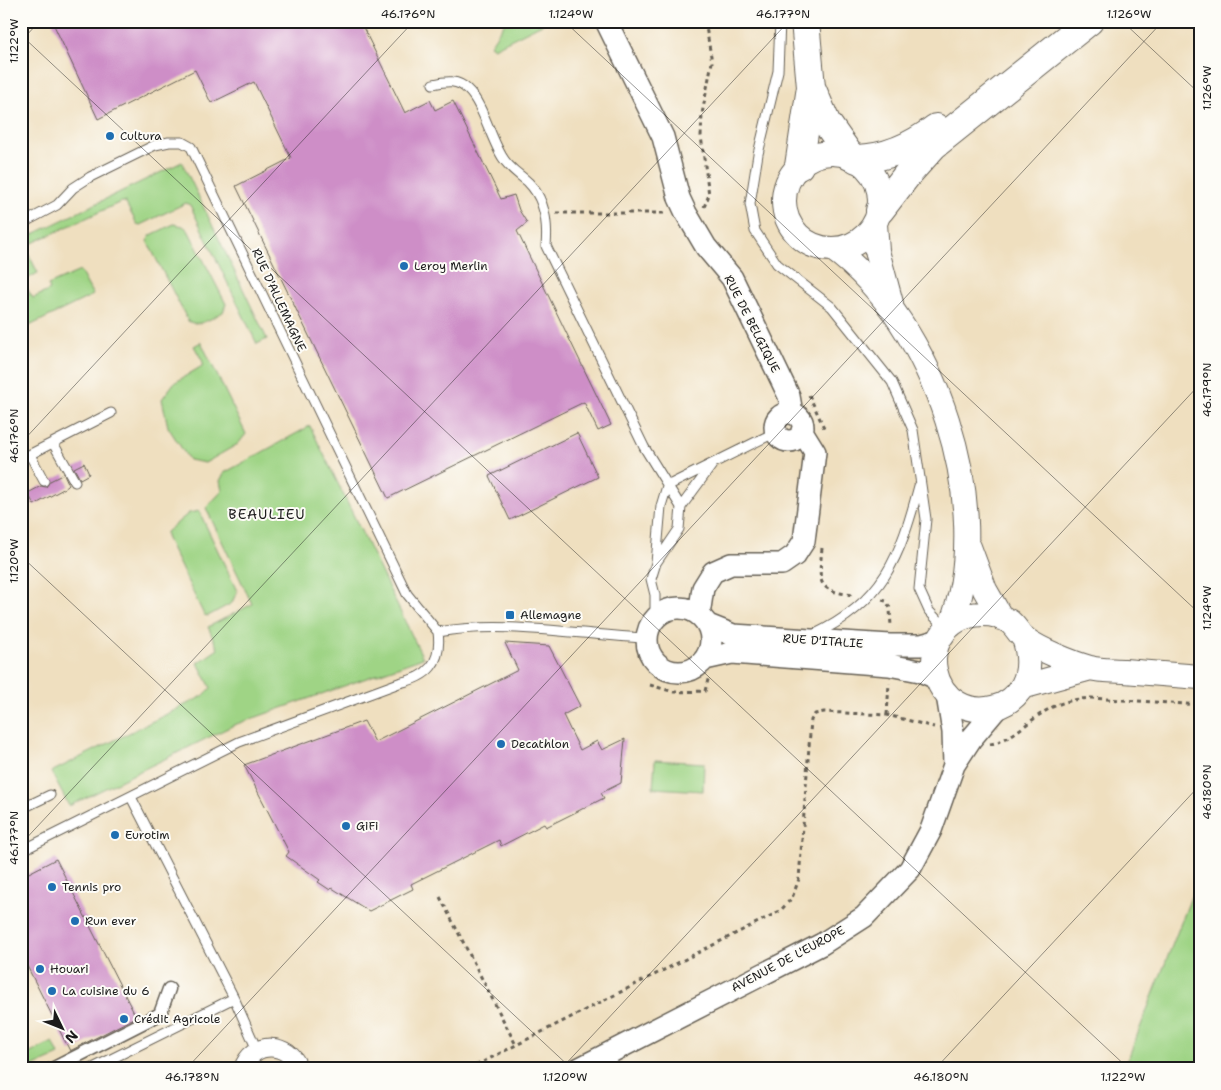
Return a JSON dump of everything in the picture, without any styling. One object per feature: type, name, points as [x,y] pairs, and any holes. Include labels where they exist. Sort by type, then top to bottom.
[{"type":"highway","points":[[799,166],[811,87],[805,21]]},
{"type":"highway","points":[[811,87],[826,122],[854,158],[884,156],[907,147],[931,132],[1042,43],[1063,21]]},
{"type":"highway","points":[[877,217],[906,175],[934,145],[1089,21]]},
{"type":"main road","points":[[877,217],[864,237],[850,246],[833,249],[819,247],[806,241],[795,231],[788,219],[784,205],[785,191],[790,178],[799,166],[814,156],[832,152],[854,158],[869,169],[877,181],[880,195],[877,217],[877,252],[892,308]]},
{"type":"main road","points":[[833,249],[858,269],[892,308],[926,370],[952,433],[968,543],[985,590],[1001,618]]},
{"type":"main road","points":[[945,631],[966,616],[984,614],[1001,618],[1018,630],[1024,638],[1029,654],[1029,671],[1016,696],[998,707],[980,710],[962,706],[941,687],[934,652],[961,594],[968,543]]},
{"type":"main road","points":[[1024,638],[1049,652],[1091,668],[1200,676]]},
{"type":"main road","points":[[1022,687],[1091,668]]},
{"type":"street","name":"RUE DE BELGIQUE","points":[[606,21],[664,142],[679,198],[686,213],[706,247],[732,278],[789,396],[797,422],[815,452],[804,541],[795,555],[782,564],[732,564],[712,572],[704,588],[703,620]]},
{"type":"street","points":[[776,432],[788,441],[797,438],[797,422]]},
{"type":"street","points":[[676,608],[689,610],[703,620],[711,642],[706,659],[692,670],[683,672],[664,669],[651,656],[651,629],[665,612],[676,608]]},
{"type":"street","name":"RUE D'ITALIE","points":[[703,620],[733,635],[907,646],[945,631]]},
{"type":"street","name":"RUE D'ITALIE","points":[[706,659],[732,653],[905,666],[941,687]]},
{"type":"street","name":"AVENUE DE L'EUROPE","points":[[578,1069],[822,944],[864,917],[910,869],[931,830],[962,736],[941,687]]},
{"type":"street","points":[[962,736],[998,707]]},
{"type":"street","points":[[52,1069],[160,1014],[169,989]]},
{"type":"street","points":[[243,1069],[250,1056],[258,1050],[274,1047],[283,1050],[296,1060],[299,1069]]},
{"type":"lane","points":[[780,21],[778,71],[758,154],[750,204],[755,231],[777,264],[832,307],[892,382],[913,430],[926,519],[919,589],[929,611],[945,631]]},
{"type":"lane","points":[[433,84],[447,80],[462,86],[472,95],[502,158],[513,171],[530,184],[545,214],[547,229],[546,246],[644,447],[681,507]]},
{"type":"lane","name":"RUE D'ALLEMAGNE","points":[[21,224],[57,205],[73,188],[85,180],[155,145],[182,142],[191,147],[407,594],[438,632]]},
{"type":"lane","points":[[21,459],[112,413]]},
{"type":"lane","points":[[21,850],[239,742],[399,683],[415,680],[428,672],[437,657],[440,645],[438,632],[457,628],[651,629],[655,595],[651,579],[656,564],[661,506],[667,486],[776,432]]},
{"type":"lane","points":[[53,443],[75,482]]},
{"type":"lane","points":[[30,454],[44,481]]},
{"type":"lane","points":[[656,564],[679,529],[681,507],[714,463]]},
{"type":"lane","points":[[803,640],[852,612],[869,597],[892,567],[906,536],[920,483]]},
{"type":"lane","points":[[21,809],[50,794]]},
{"type":"lane","points":[[131,797],[234,998],[258,1050]]},
{"type":"lane","points":[[91,1069],[234,998]]},
{"type":"path","points":[[545,214],[694,214],[703,208],[709,195],[701,136],[702,114],[712,62],[705,21]]},
{"type":"path","points":[[468,1069],[760,923],[780,911],[792,898],[800,879],[811,720],[815,714],[824,712],[887,715],[989,744],[996,743],[1060,703],[1077,699],[1092,698],[1200,705]]},
{"type":"path","points":[[440,898],[516,1045]]},
{"type":"green space","points":[[506,21],[548,21],[494,48],[490,45]]},
{"type":"green space","points":[[182,162],[267,339],[257,344],[190,205],[186,203],[140,225],[137,224],[125,202],[121,202],[28,245],[26,249],[38,273],[25,280],[24,284],[33,298],[50,290],[48,285],[80,271],[93,295],[21,330],[21,240]]},
{"type":"green space","points":[[174,224],[183,226],[188,230],[226,304],[223,312],[201,323],[188,321],[147,241],[151,235]]},
{"type":"green space","points":[[201,342],[246,434],[238,444],[205,463],[189,460],[168,427],[162,399],[174,383],[202,366],[203,362],[194,346]]},
{"type":"green space","points":[[310,426],[423,658],[234,725],[69,806],[51,772],[203,696],[211,688],[198,663],[218,649],[208,627],[252,604],[206,508],[222,491],[220,481],[224,473]]},
{"type":"green space","points":[[199,511],[237,591],[232,603],[208,616],[204,615],[166,537],[166,532],[189,513]]},
{"type":"green space","points":[[655,760],[704,763],[703,791],[653,788]]},
{"type":"green space","points":[[1200,874],[1200,1069],[1124,1069]]},
{"type":"green space","points":[[53,1042],[59,1055],[32,1067],[24,1056]]},
{"type":"building","name":"Leroy Merlin","points":[[52,21],[360,21],[405,113],[430,100],[435,110],[453,101],[501,199],[514,195],[519,210],[527,223],[517,231],[611,425],[598,431],[584,402],[388,498],[236,186],[291,158],[254,82],[211,103],[195,70],[98,119]]},
{"type":"building","points":[[577,433],[598,477],[510,520],[489,476]]},
{"type":"building","points":[[84,463],[89,474],[80,479],[74,468]]},
{"type":"building","points":[[64,474],[69,485],[34,505],[28,493],[41,486],[46,487],[50,481]]},
{"type":"building","points":[[505,643],[549,646],[580,706],[563,715],[580,750],[597,741],[602,750],[625,739],[621,783],[601,793],[604,798],[546,827],[544,824],[501,846],[499,840],[411,884],[413,889],[369,911],[332,888],[330,890],[318,882],[320,880],[286,856],[289,852],[244,765],[364,721],[375,742],[518,670]]},
{"type":"building","points":[[56,859],[136,1017],[70,1051],[26,964],[21,963],[21,877]]},
{"type":"place","name":"Cultura","points":[[110,136]]},
{"type":"place","name":"Leroy Merlin","points":[[404,266]]},
{"type":"place","name":"Allemagne","points":[[510,615]]},
{"type":"place","name":"Decathlon","points":[[501,744]]},
{"type":"place","name":"GiFi","points":[[346,826]]},
{"type":"place","name":"Eurotim","points":[[115,835]]},
{"type":"place","name":"Tennis pro","points":[[52,887]]},
{"type":"place","name":"Run ever","points":[[75,921]]},
{"type":"place","name":"Houari","points":[[40,969]]},
{"type":"place","name":"La cuisine du 6","points":[[52,991]]},
{"type":"place","name":"Crédit Agricole","points":[[124,1019]]},
{"type":"district","name":"BEAULIEU","points":[[267,514]]}]
